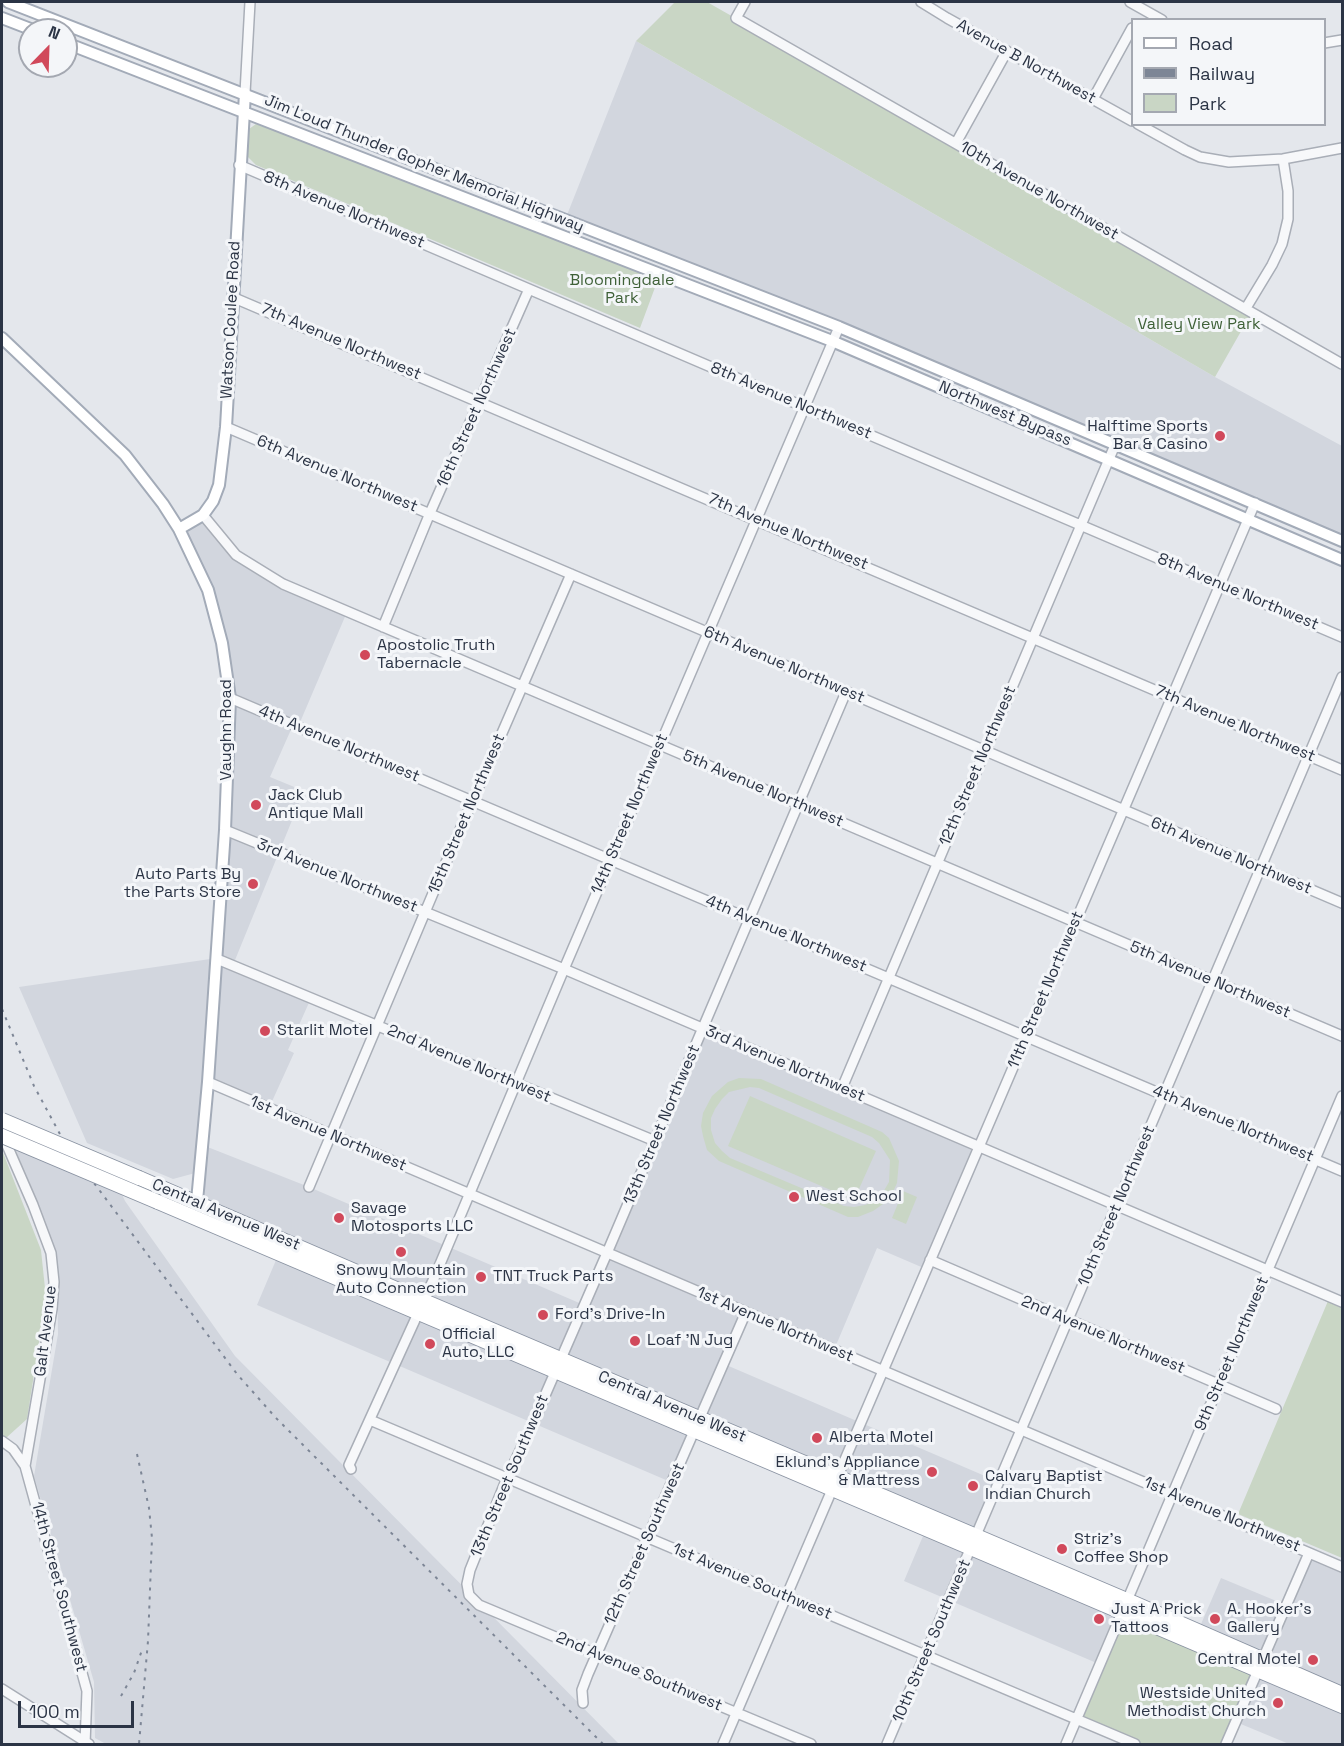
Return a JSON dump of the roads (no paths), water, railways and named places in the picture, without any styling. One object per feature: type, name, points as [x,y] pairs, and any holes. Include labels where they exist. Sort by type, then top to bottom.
[{"type":"highway","name":"Central Avenue West","points":[[2,1120],[196,1201],[421,1308]]},
{"type":"highway","name":"Central Avenue West","points":[[2,1134],[96,1176],[157,1198],[279,1253],[421,1308],[558,1365],[1260,1664],[1342,1694]]},
{"type":"highway","points":[[157,1198],[181,1203],[196,1201],[199,1208],[208,1216],[279,1253]]},
{"type":"highway","name":"Central Avenue West","points":[[1260,1664],[1342,1706]]},
{"type":"main road","name":"Jim Loud Thunder Gopher Memorial Highway","points":[[8,2],[839,327]]},
{"type":"main road","points":[[2,18],[18,24]]},
{"type":"main road","name":"Jim Loud Thunder Gopher Memorial Highway","points":[[78,48],[832,341]]},
{"type":"main road","name":"Watson Coulee Road","points":[[203,515],[213,501],[219,485],[226,427],[239,165],[245,93]]},
{"type":"main road","name":"Northwest Bypass","points":[[839,327],[1342,540]]},
{"type":"main road","name":"Vaughn Road","points":[[2,338],[124,455],[149,485],[179,529],[208,590],[222,643],[230,698],[225,830],[208,1082],[196,1201]]},
{"type":"main road","name":"Northwest Bypass","points":[[832,341],[1342,560]]},
{"type":"main road","points":[[179,529],[203,515]]},
{"type":"street","points":[[245,93],[249,2]]},
{"type":"street","name":"10th Avenue Northwest","points":[[745,2],[736,18],[1341,360]]},
{"type":"street","name":"Avenue B Northwest","points":[[921,2],[1131,120]]},
{"type":"street","points":[[1130,2],[1159,18]]},
{"type":"street","points":[[1138,18],[1143,9]]},
{"type":"street","points":[[1093,99],[1131,30]]},
{"type":"street","points":[[1326,43],[1342,40]]},
{"type":"street","points":[[956,144],[1006,51]]},
{"type":"street","points":[[1142,126],[1185,150],[1214,160],[1283,159],[1342,148]]},
{"type":"street","points":[[1246,308],[1282,244],[1288,219],[1288,191],[1283,159]]},
{"type":"street","name":"8th Avenue Northwest","points":[[239,165],[1342,637]]},
{"type":"street","name":"16th Street Northwest","points":[[383,627],[430,513],[529,290]]},
{"type":"street","name":"7th Avenue Northwest","points":[[232,297],[758,519],[1342,770]]},
{"type":"street","name":"14th Street Northwest","points":[[421,1308],[839,327]]},
{"type":"street","name":"6th Avenue Northwest","points":[[226,427],[1342,903]]},
{"type":"street","name":"12th Street Northwest","points":[[842,1088],[1115,445]]},
{"type":"street","name":"11th Street Northwest","points":[[723,1744],[1255,503]]},
{"type":"street","name":"5th Avenue Northwest","points":[[203,515],[236,555],[283,584],[1342,1036]]},
{"type":"street","name":"15th Street Northwest","points":[[309,1187],[472,801],[572,574]]},
{"type":"street","name":"10th Street Northwest","points":[[974,1542],[1342,677]]},
{"type":"street","name":"13th Street Northwest","points":[[558,1365],[846,692]]},
{"type":"street","name":"4th Avenue Northwest","points":[[230,698],[1342,1171]]},
{"type":"street","name":"3rd Avenue Northwest","points":[[225,830],[564,969],[1342,1302]]},
{"type":"street","name":"2nd Avenue Northwest","points":[[217,959],[655,1141]]},
{"type":"street","name":"1st Avenue Northwest","points":[[208,1082],[1342,1567]]},
{"type":"street","name":"9th Street Northwest","points":[[1066,1744],[1342,1096]]},
{"type":"street","name":"Galt Avenue","points":[[2,1134],[33,1204],[51,1253],[54,1282],[52,1309],[26,1466]]},
{"type":"street","name":"2nd Avenue Northwest","points":[[930,1260],[1276,1409]]},
{"type":"street","points":[[351,1469],[349,1464],[421,1308]]},
{"type":"street","points":[[697,1425],[746,1312]]},
{"type":"street","name":"13th Street Southwest","points":[[469,1595],[467,1584],[470,1570],[507,1478],[558,1365]]},
{"type":"street","name":"1st Avenue Southwest","points":[[370,1420],[1135,1744]]},
{"type":"street","name":"12th Street Southwest","points":[[583,1704],[582,1690],[596,1654],[697,1425]]},
{"type":"street","points":[[2,1441],[13,1449],[26,1466]]},
{"type":"street","name":"14th Street Southwest","points":[[26,1466],[87,1690],[87,1744]]},
{"type":"street","name":"10th Street Southwest","points":[[887,1744],[974,1542]]},
{"type":"street","points":[[1226,1744],[1309,1553]]},
{"type":"street","name":"2nd Avenue Southwest","points":[[469,1595],[479,1605],[811,1744]]},
{"type":"street","points":[[2,1689],[87,1744]]},
{"type":"railway","points":[[2,1009],[34,1086],[61,1136],[237,1374],[276,1418],[603,1744]]},
{"type":"railway","points":[[137,1454],[149,1508],[152,1538],[148,1641],[139,1744]]},
{"type":"railway","points":[[121,1696],[134,1673],[142,1650]]},
{"type":"place","name":"Halftime Sports Bar & Casino","points":[[1220,436]]},
{"type":"place","name":"Apostolic Truth Tabernacle","points":[[365,655]]},
{"type":"place","name":"Jack Club Antique Mall","points":[[256,805]]},
{"type":"place","name":"Auto Parts By the Parts Store","points":[[253,884]]},
{"type":"place","name":"Starlit Motel","points":[[265,1031]]},
{"type":"place","name":"West School","points":[[794,1197]]},
{"type":"place","name":"Savage Motosports LLC","points":[[339,1218]]},
{"type":"place","name":"Snowy Mountain Auto Connection","points":[[401,1252]]},
{"type":"place","name":"TNT Truck Parts","points":[[481,1277]]},
{"type":"place","name":"Ford's Drive-In","points":[[543,1315]]},
{"type":"place","name":"Loaf 'N Jug","points":[[635,1341]]},
{"type":"place","name":"Official Auto, LLC","points":[[430,1344]]},
{"type":"place","name":"Alberta Motel","points":[[817,1438]]},
{"type":"place","name":"Eklund's Appliance & Mattress","points":[[932,1472]]},
{"type":"place","name":"Calvary Baptist Indian Church","points":[[973,1486]]},
{"type":"place","name":"Striz's Coffee Shop","points":[[1062,1549]]},
{"type":"place","name":"Just A Prick Tattoos","points":[[1099,1619]]},
{"type":"place","name":"A. Hooker's Gallery","points":[[1215,1619]]},
{"type":"place","name":"Central Motel","points":[[1313,1660]]},
{"type":"place","name":"Westside United Methodist Church","points":[[1278,1703]]},
{"type":"park label","name":"Bloomingdale Park","points":[[622,290]]},
{"type":"park label","name":"Valley View Park","points":[[1199,325]]}]
